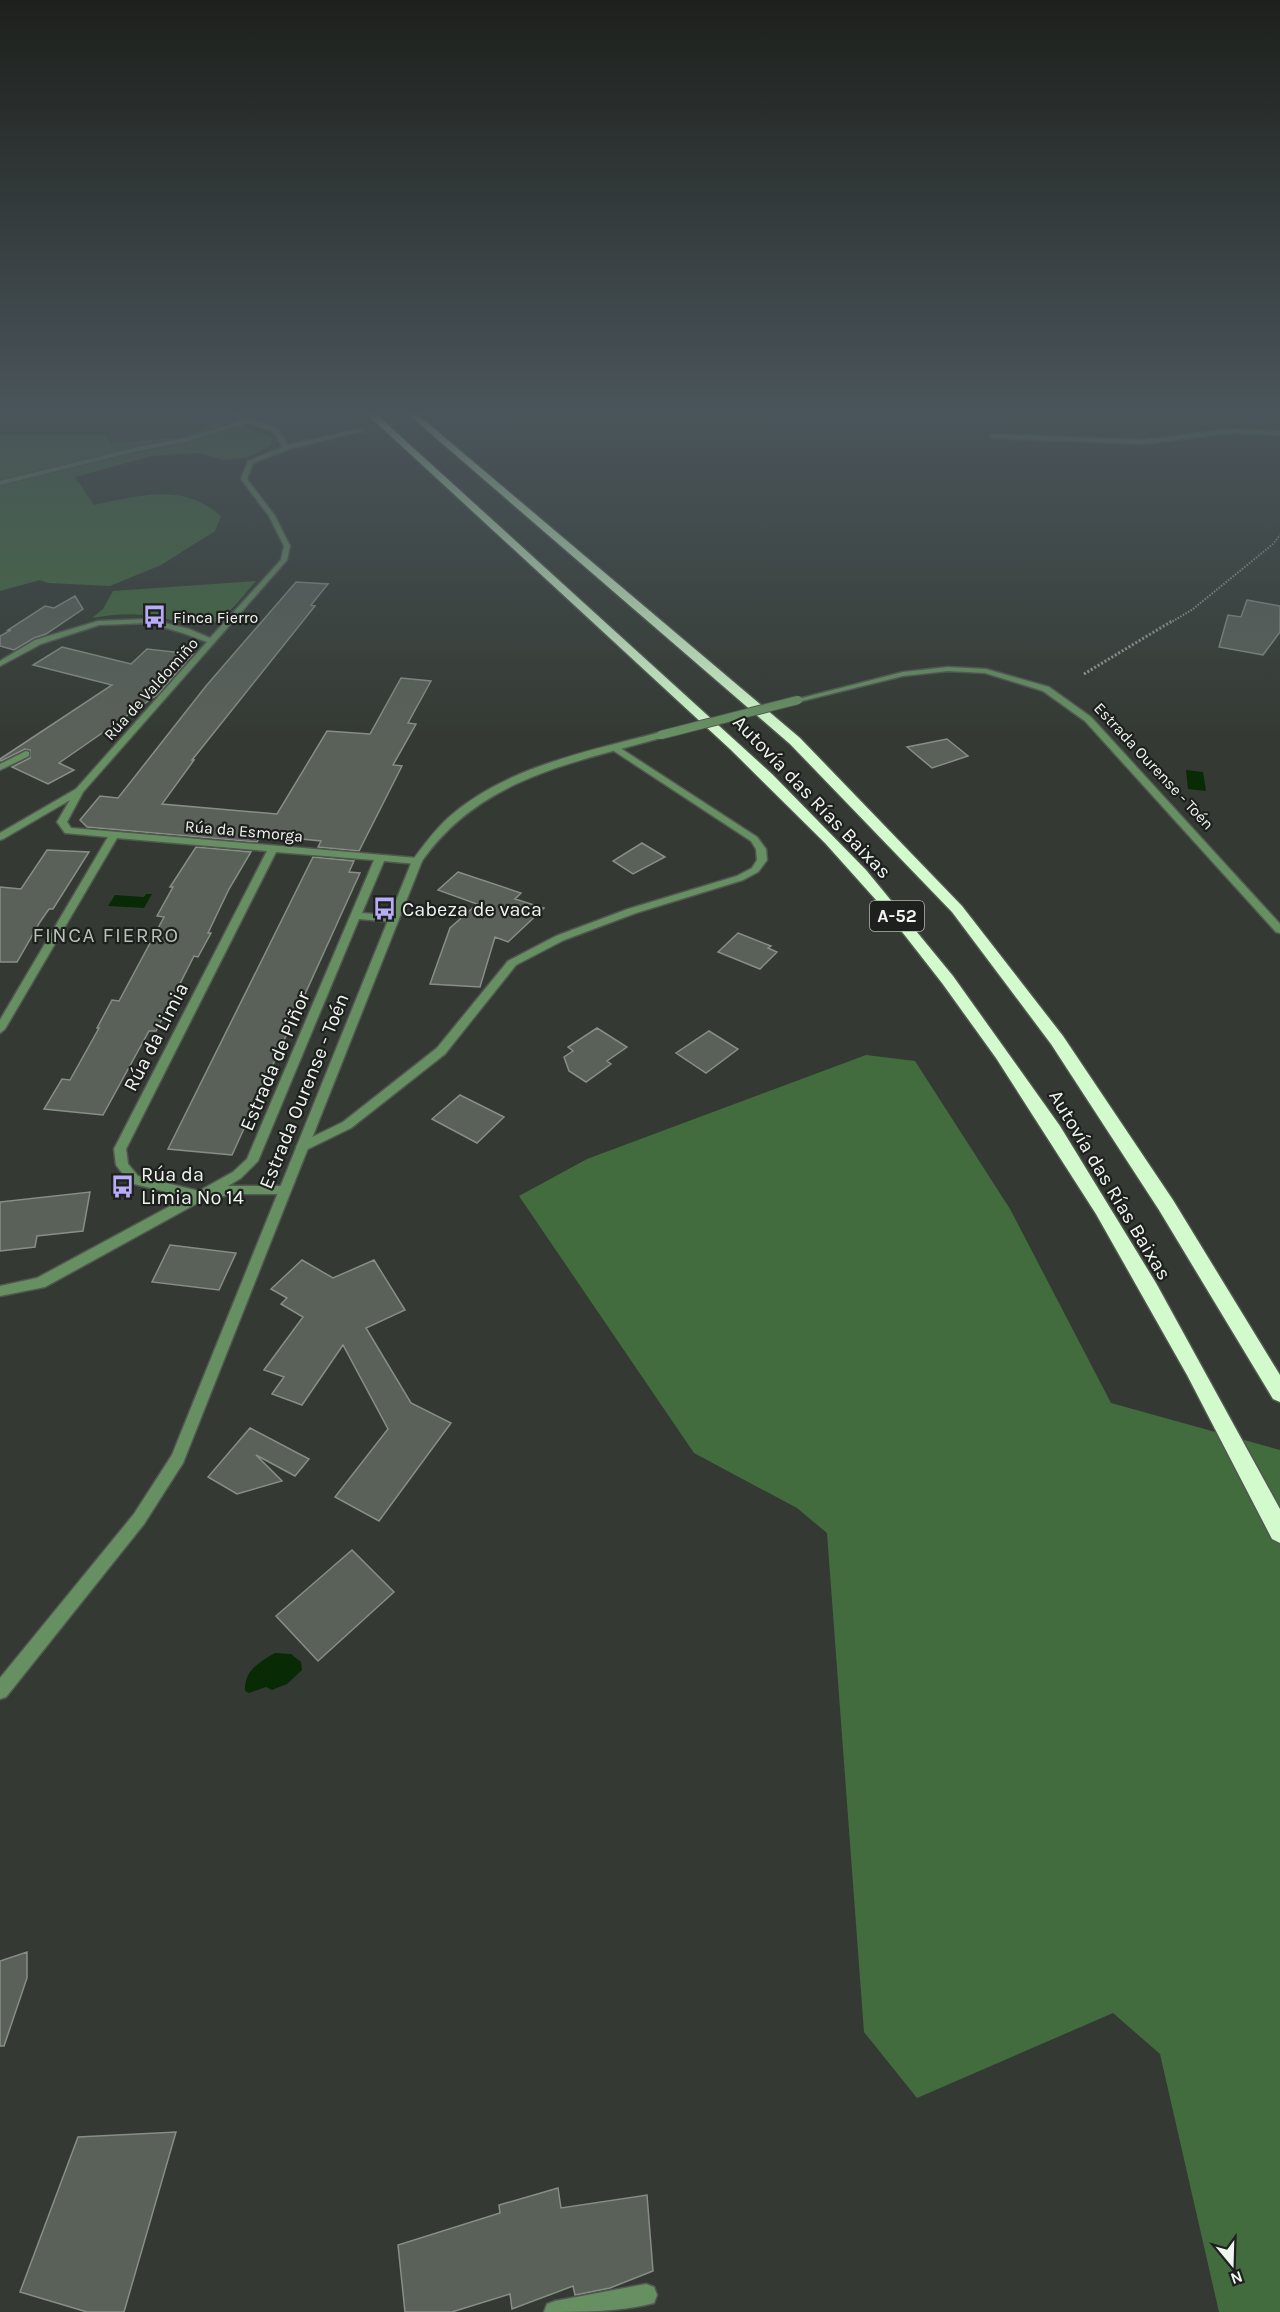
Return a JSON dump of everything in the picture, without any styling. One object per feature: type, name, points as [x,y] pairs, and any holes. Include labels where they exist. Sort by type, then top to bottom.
[{"type":"highway","name":"Autovía das Rías Baixas","points":[[490,522],[731,741],[835,846],[891,908],[1008,1062],[1072,1157],[1211,1398],[1280,1532]]},
{"type":"highway","name":"Autovía das Rías Baixas","points":[[538,522],[795,741],[957,909],[1057,1041],[1166,1205],[1280,1393]]},
{"type":"street","name":"Rúa de Valdomiño","points":[[68,831],[62,822],[79,791],[284,560],[287,546],[275,522]]},
{"type":"street","points":[[0,664],[38,642],[98,623],[149,621],[186,631],[213,642]]},
{"type":"street","name":"Estrada Ourense - Toén","points":[[0,1690],[139,1519],[177,1458],[417,861],[456,816],[489,793],[532,774],[661,735],[903,674],[948,669],[986,671],[1046,689],[1089,719],[1280,930]]},
{"type":"street","points":[[302,1147],[347,1125],[441,1051],[512,963],[560,938],[632,911],[740,878],[755,870],[762,860],[761,849],[754,838],[617,748]]},
{"type":"street","points":[[0,767],[26,754]]},
{"type":"street","name":"Rúa de Valdomiño","points":[[0,837],[79,791]]},
{"type":"street","name":"Rúa da Esmorga","points":[[68,831],[417,861]]},
{"type":"street","points":[[0,1029],[114,835]]},
{"type":"street","name":"Rúa da Limia","points":[[200,1196],[134,1180],[122,1165],[120,1149],[273,849]]},
{"type":"street","name":"Estrada de Piñor","points":[[0,1291],[40,1283],[237,1175],[252,1161],[380,858]]},
{"type":"street","points":[[356,916],[394,919]]},
{"type":"street","points":[[200,1196],[235,1189],[284,1191]]},
{"type":"street","points":[[555,2312],[646,2295]]},
{"type":"path","points":[[1084,674],[1193,609],[1274,544],[1280,535]]},
{"type":"shaded area","points":[[0,522],[219,522],[215,531],[161,565],[110,586],[48,583],[40,580],[0,591]]},
{"type":"shaded area","points":[[256,581],[227,614],[209,624],[191,624],[137,614],[92,618],[103,609],[113,591]]},
{"type":"shaded area","points":[[1186,770],[1203,772],[1206,791],[1188,789]]},
{"type":"shaded area","points":[[146,894],[152,894],[144,908],[108,906],[115,895],[144,897]]},
{"type":"shaded area","points":[[866,1055],[915,1061],[1010,1209],[1111,1403],[1280,1450],[1280,2312],[1219,2312],[1160,2054],[1113,2013],[917,2098],[864,2032],[827,1533],[797,1508],[694,1453],[519,1196],[587,1159]]},
{"type":"shaded area","points":[[275,1653],[291,1654],[301,1662],[302,1670],[287,1684],[272,1690],[266,1687],[249,1693],[245,1691],[245,1684],[250,1673],[258,1664]]},
{"type":"building","points":[[296,582],[328,584],[311,605],[315,606],[192,760],[194,760],[162,804],[277,814],[327,731],[370,734],[401,678],[431,681],[408,723],[416,724],[393,765],[402,766],[359,851],[318,847],[321,841],[261,835],[257,842],[87,827],[80,820],[100,796],[118,798],[206,686]]},
{"type":"building","points":[[75,596],[83,609],[46,634],[14,650],[0,646],[0,636],[11,630],[8,630],[45,606],[54,608]]},
{"type":"building","points":[[1247,600],[1280,606],[1280,632],[1263,655],[1219,647],[1228,615],[1241,617]]},
{"type":"building","points":[[62,647],[131,664],[147,649],[193,654],[157,695],[59,763],[74,770],[48,784],[12,767],[30,758],[30,750],[25,749],[1,761],[0,759],[112,685],[33,665]]},
{"type":"building","points":[[947,739],[968,756],[932,768],[907,747]]},
{"type":"building","points":[[642,843],[665,857],[633,874],[613,861]]},
{"type":"building","points":[[196,847],[251,852],[229,889],[208,933],[211,933],[198,957],[194,956],[156,1031],[149,1031],[103,1115],[44,1109],[62,1079],[70,1080],[112,1000],[119,1001],[164,917],[157,916],[173,887],[170,887]]},
{"type":"building","points":[[47,850],[89,852],[53,909],[49,909],[40,922],[17,962],[0,962],[0,887],[21,889]]},
{"type":"building","points":[[313,857],[354,861],[349,872],[360,873],[232,1155],[168,1149]]},
{"type":"building","points":[[458,872],[521,893],[515,899],[544,908],[508,942],[495,937],[480,987],[430,984],[450,928],[477,904],[438,890]]},
{"type":"building","points":[[738,933],[771,946],[768,948],[777,952],[760,969],[718,952]]},
{"type":"building","points":[[597,1028],[627,1047],[607,1061],[611,1064],[586,1082],[569,1071],[564,1057],[573,1051],[568,1047]]},
{"type":"building","points":[[709,1031],[738,1049],[706,1073],[676,1053]]},
{"type":"building","points":[[460,1095],[504,1117],[477,1143],[432,1119]]},
{"type":"building","points":[[90,1192],[83,1231],[37,1236],[35,1247],[0,1251],[0,1202]]},
{"type":"building","points":[[170,1245],[236,1253],[219,1290],[152,1282]]},
{"type":"building","points":[[302,1260],[333,1278],[374,1260],[405,1310],[366,1328],[411,1403],[451,1423],[379,1521],[335,1497],[388,1429],[343,1345],[302,1405],[272,1394],[284,1377],[264,1370],[303,1317],[281,1304],[287,1298],[271,1289]]},
{"type":"building","points":[[250,1428],[309,1459],[295,1476],[256,1455],[282,1481],[237,1494],[208,1477]]},
{"type":"building","points":[[352,1550],[394,1592],[318,1661],[276,1616]]},
{"type":"building","points":[[27,1952],[27,1978],[4,2046],[0,2046],[0,1961]]},
{"type":"building","points":[[176,2132],[124,2312],[87,2312],[20,2292],[78,2137]]},
{"type":"building","points":[[558,2188],[561,2208],[647,2195],[653,2271],[610,2288],[575,2295],[573,2286],[512,2309],[510,2294],[452,2312],[405,2312],[398,2245],[500,2213],[499,2205]]},
{"type":"place","name":"Finca Fierro","points":[[155,617]]},
{"type":"place","name":"Cabeza de vaca","points":[[384,909]]},
{"type":"place","name":"Rúa da Limia Nº 14","points":[[123,1186]]},
{"type":"district","name":"FINCA FIERRO","points":[[106,935]]}]
